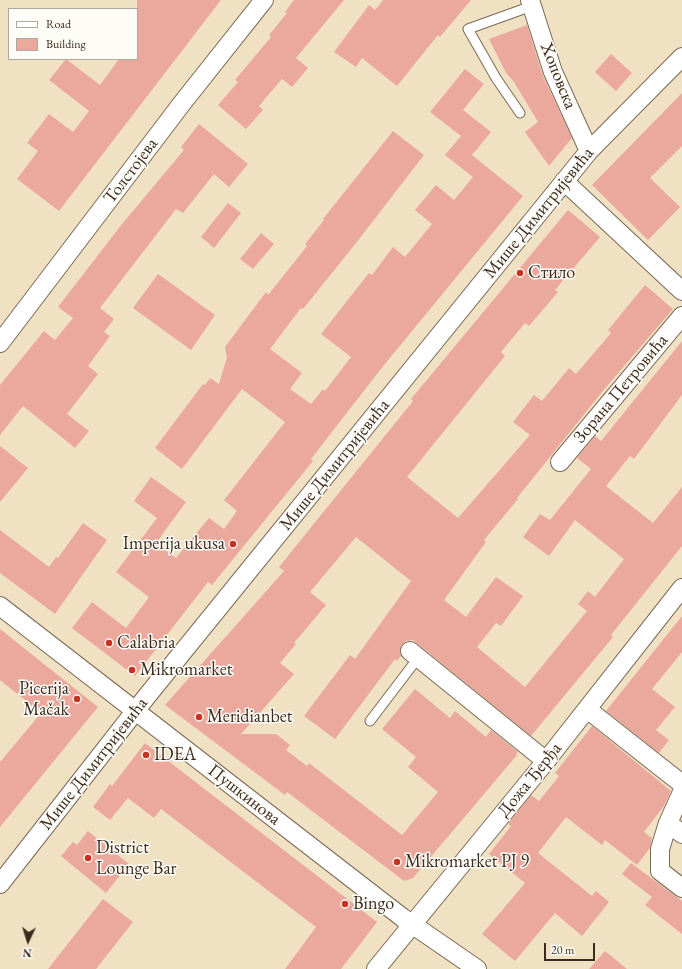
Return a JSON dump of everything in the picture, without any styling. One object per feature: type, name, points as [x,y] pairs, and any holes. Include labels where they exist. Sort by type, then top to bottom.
[{"type":"street","name":"Толстојева","points":[[0,343],[183,102],[264,0]]},
{"type":"street","name":"Хоповска","points":[[531,3],[553,72],[589,151]]},
{"type":"street","name":"Мише Димитријевића","points":[[0,884],[136,711],[564,181],[589,151],[682,57]]},
{"type":"street","points":[[564,181],[682,291]]},
{"type":"street","name":"Зорана Петровића","points":[[560,462],[682,316]]},
{"type":"street","name":"Дожа Ђерђа","points":[[376,969],[546,761],[682,588]]},
{"type":"street","name":"Пушкинова","points":[[0,606],[412,924],[477,969]]},
{"type":"street","points":[[414,654],[546,761]]},
{"type":"street","points":[[587,709],[682,784]]},
{"type":"street","points":[[682,792],[668,823],[660,849],[660,871],[682,888]]},
{"type":"street","points":[[668,823],[682,834]]},
{"type":"lane","points":[[520,113],[496,78],[468,29],[531,3]]},
{"type":"lane","points":[[370,721],[414,654]]},
{"type":"building","points":[[137,0],[221,0],[59,211],[17,179],[38,151],[27,143],[49,114],[73,132],[89,111],[49,80],[65,60],[67,60],[100,85],[118,60],[138,60]]},
{"type":"building","points":[[294,0],[344,0],[296,58],[308,68],[292,87],[282,79],[259,106],[263,110],[246,129],[218,105],[238,82],[235,80],[271,37],[269,35],[287,13],[285,12]]},
{"type":"building","points":[[383,0],[471,0],[440,37],[438,35],[397,86],[362,58],[356,67],[334,52],[369,5],[375,10]]},
{"type":"building","points":[[527,25],[543,76],[572,138],[549,166],[525,132],[538,122],[514,82],[506,73],[489,39]]},
{"type":"building","points":[[611,54],[632,73],[616,91],[595,72]]},
{"type":"building","points":[[465,69],[484,84],[463,110],[491,132],[472,155],[523,196],[380,370],[311,459],[313,461],[212,585],[208,582],[135,676],[72,628],[92,602],[126,628],[149,597],[116,572],[157,518],[134,501],[151,477],[186,502],[156,543],[176,558],[209,518],[224,529],[237,511],[224,500],[285,422],[242,389],[182,469],[155,448],[203,384],[205,385],[210,378],[219,384],[227,357],[225,347],[266,292],[268,295],[307,246],[305,244],[324,220],[323,219],[393,131],[424,155],[356,243],[303,309],[301,308],[270,349],[302,373],[290,389],[311,404],[323,389],[325,391],[351,357],[321,334],[369,273],[372,275],[393,247],[405,257],[432,224],[415,210],[436,185],[454,200],[473,177],[445,155],[461,136],[430,112]]},
{"type":"building","points":[[682,93],[682,146],[650,178],[680,207],[648,240],[592,185]]},
{"type":"building","points":[[199,124],[248,164],[229,187],[214,174],[183,213],[176,209],[100,308],[114,319],[104,332],[110,336],[88,366],[98,374],[67,414],[89,431],[75,448],[23,406],[0,435],[0,385],[44,331],[55,340],[73,318],[58,307],[122,224],[184,150],[181,147]]},
{"type":"building","points":[[228,203],[241,213],[214,248],[201,237]]},
{"type":"building","points":[[568,210],[600,237],[555,290],[558,292],[529,326],[525,323],[501,352],[505,356],[407,477],[458,518],[530,435],[513,422],[534,395],[542,401],[569,368],[576,374],[611,333],[608,330],[645,285],[673,309],[602,392],[517,498],[518,499],[484,540],[486,542],[444,600],[466,617],[496,577],[523,596],[501,626],[496,623],[477,647],[525,687],[587,611],[578,604],[588,591],[595,597],[624,559],[575,520],[549,556],[523,537],[540,514],[550,520],[591,469],[577,458],[595,436],[601,441],[682,341],[682,395],[634,459],[630,456],[606,486],[653,523],[682,487],[682,546],[611,635],[613,637],[531,736],[413,640],[406,641],[402,645],[400,650],[401,656],[397,661],[395,659],[335,739],[304,716],[350,655],[355,659],[411,581],[356,537],[310,592],[326,605],[294,643],[296,644],[280,663],[294,674],[241,734],[276,734],[290,745],[286,750],[307,766],[309,763],[402,835],[438,792],[408,767],[416,757],[382,729],[415,689],[450,718],[455,711],[486,737],[491,730],[518,752],[413,878],[404,881],[287,792],[285,795],[165,705],[284,571],[279,567],[413,401],[411,399]]},
{"type":"building","points":[[261,233],[274,244],[253,269],[240,259]]},
{"type":"building","points":[[158,274],[215,315],[191,350],[133,308]]},
{"type":"building","points":[[0,446],[28,468],[0,502]]},
{"type":"building","points":[[83,523],[107,540],[55,614],[0,573],[0,530],[49,567],[56,557],[58,558]]},
{"type":"building","points":[[682,616],[682,652],[652,689],[675,707],[656,730],[669,740],[659,753],[606,711]]},
{"type":"building","points":[[0,629],[98,707],[0,827],[0,762],[41,713],[0,680]]},
{"type":"building","points":[[592,726],[671,791],[664,806],[644,832],[652,838],[650,848],[637,865],[605,840],[602,845],[566,817],[538,853],[592,896],[596,891],[609,902],[582,936],[555,913],[515,961],[482,934],[525,883],[489,854],[511,826],[508,824],[531,795],[539,801],[559,776],[555,773]]},
{"type":"building","points":[[145,743],[377,922],[341,969],[285,969],[316,927],[161,809],[154,818],[128,798],[110,820],[93,807],[110,784],[112,786]]},
{"type":"building","points":[[88,831],[129,864],[106,893],[61,856],[73,842],[77,845]]},
{"type":"building","points":[[631,863],[682,901],[682,934],[645,905],[652,897],[622,874]]},
{"type":"building","points":[[103,899],[133,922],[96,969],[48,969]]},
{"type":"building","points":[[605,951],[627,969],[589,969]]},
{"type":"place","name":"Стило","points":[[520,273]]},
{"type":"place","name":"Imperija ukusa","points":[[233,544]]},
{"type":"place","name":"Calabria","points":[[109,643]]},
{"type":"place","name":"Mikromarket","points":[[132,670]]},
{"type":"place","name":"Picerija Mačak","points":[[77,699]]},
{"type":"place","name":"Meridianbet","points":[[199,717]]},
{"type":"place","name":"IDEA","points":[[146,755]]},
{"type":"place","name":"District Lounge Bar","points":[[88,858]]},
{"type":"place","name":"Mikromarket PJ 9","points":[[397,862]]},
{"type":"place","name":"Bingo","points":[[345,904]]}]
